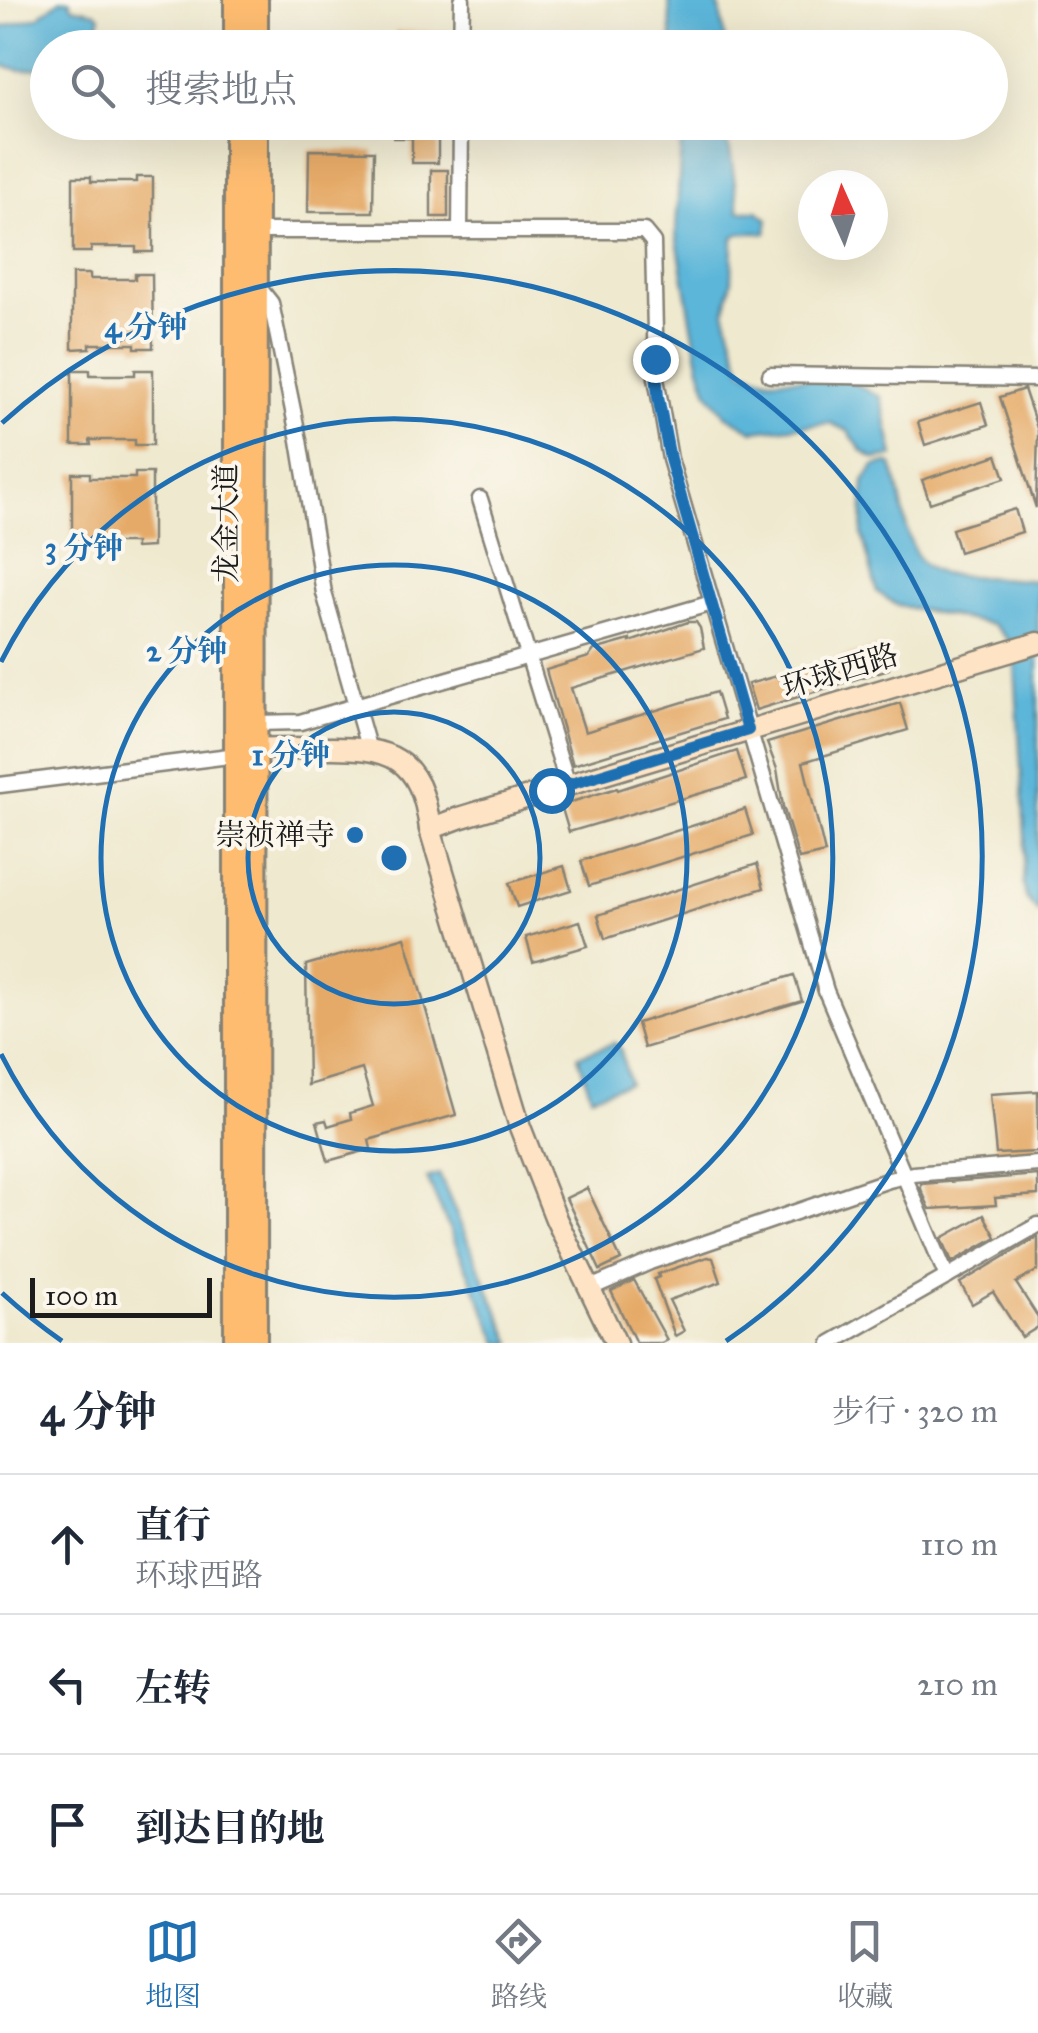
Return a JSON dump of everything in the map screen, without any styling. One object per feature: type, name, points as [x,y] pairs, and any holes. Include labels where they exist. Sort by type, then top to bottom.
[{"type":"main road","points":[[256,0],[256,30]]},
{"type":"main road","name":"龙金大道","points":[[236,140],[256,1343]]},
{"type":"main road","name":"龙金大道","points":[[236,1343],[245,754],[256,724],[256,140]]},
{"type":"street","points":[[218,0],[236,10]]},
{"type":"street","points":[[462,0],[462,30]]},
{"type":"street","points":[[460,231],[461,140]]},
{"type":"street","points":[[256,231],[644,231],[654,242],[656,378],[661,417],[712,604],[826,990],[946,1277]]},
{"type":"street","points":[[256,283],[272,303],[324,593],[368,748]]},
{"type":"street","points":[[770,374],[1038,379]]},
{"type":"street","points":[[480,499],[568,785]]},
{"type":"street","points":[[256,724],[300,722],[712,604]]},
{"type":"street","name":"环球西路","points":[[430,829],[1038,643]]},
{"type":"street","points":[[0,785],[245,754],[368,748],[390,755],[410,772],[427,807],[430,829],[520,1126],[556,1220],[616,1343]]},
{"type":"street","points":[[245,754],[379,761],[402,778],[430,829]]},
{"type":"street","points":[[588,1290],[650,1262],[902,1177],[1038,1164]]},
{"type":"street","points":[[831,1343],[1038,1225]]},
{"type":"water","points":[[60,0],[70,0],[72,7],[100,16],[99,30],[30,30],[30,69],[0,65],[0,28],[38,17]]},
{"type":"water","points":[[669,0],[713,0],[720,9],[723,30],[671,30]]},
{"type":"water","points":[[681,140],[726,140],[739,211],[757,211],[768,219],[766,233],[740,233],[733,238],[732,280],[725,311],[742,370],[769,379],[844,378],[881,397],[894,456],[875,459],[862,451],[848,431],[830,423],[753,431],[726,415],[708,392],[699,364],[676,234]]},
{"type":"water","points":[[892,465],[910,540],[924,565],[941,574],[1038,581],[1038,912],[1026,898],[1023,883],[1025,837],[1015,666],[1007,639],[993,625],[897,605],[877,592],[862,534],[864,482],[874,466]]},
{"type":"water","points":[[615,1043],[620,1048],[629,1083],[591,1096],[578,1056]]},
{"type":"water","points":[[439,1174],[512,1343],[499,1343],[427,1178]]},
{"type":"building","points":[[412,140],[438,140],[438,163],[412,163]]},
{"type":"building","points":[[309,150],[374,151],[373,212],[308,212]]},
{"type":"building","points":[[431,170],[448,170],[448,217],[431,217]]},
{"type":"building","points":[[73,177],[91,177],[91,182],[136,182],[136,177],[153,177],[153,252],[136,252],[136,247],[91,247],[91,252],[73,252]]},
{"type":"building","points":[[72,274],[90,274],[90,279],[135,279],[135,274],[152,274],[153,348],[90,344],[90,348],[72,349]]},
{"type":"building","points":[[72,370],[90,370],[90,375],[135,375],[135,370],[153,370],[153,445],[135,445],[135,440],[90,440],[91,445],[72,445]]},
{"type":"building","points":[[1024,389],[1038,431],[1036,508],[1000,397]]},
{"type":"building","points":[[981,402],[988,425],[925,445],[918,422]]},
{"type":"building","points":[[997,455],[1005,478],[930,503],[922,480]]},
{"type":"building","points":[[72,473],[90,473],[90,478],[135,478],[135,473],[152,473],[152,547],[90,543],[90,548],[72,548]]},
{"type":"building","points":[[1015,509],[1022,532],[959,552],[952,529]]},
{"type":"building","points":[[696,622],[700,628],[704,648],[571,688],[585,732],[716,692],[724,719],[573,765],[546,670],[589,657],[594,650]]},
{"type":"building","points":[[882,647],[889,669],[756,710],[748,684]]},
{"type":"building","points":[[900,703],[908,730],[803,762],[825,853],[799,859],[767,743]]},
{"type":"building","points":[[737,751],[746,780],[569,832],[561,805]]},
{"type":"building","points":[[745,809],[753,835],[589,886],[581,861]]},
{"type":"building","points":[[757,864],[764,888],[605,939],[598,915]]},
{"type":"building","points":[[564,866],[571,890],[517,907],[509,883]]},
{"type":"building","points":[[580,921],[588,946],[533,962],[526,937]]},
{"type":"building","points":[[405,937],[456,1115],[369,1140],[371,1149],[328,1161],[317,1122],[326,1120],[328,1126],[373,1106],[362,1069],[308,1085],[306,965]]},
{"type":"building","points":[[794,975],[802,1001],[644,1048],[637,1023]]},
{"type":"building","points":[[1038,1091],[1038,1152],[996,1154],[990,1094]]},
{"type":"building","points":[[1038,1175],[1038,1195],[995,1198],[996,1205],[930,1209],[921,1189],[921,1184]]},
{"type":"building","points":[[587,1188],[621,1260],[600,1270],[566,1198]]},
{"type":"building","points":[[984,1215],[996,1237],[952,1262],[942,1238]]},
{"type":"building","points":[[1038,1237],[1038,1270],[1016,1283],[1038,1317],[1038,1327],[1022,1337],[993,1292],[972,1304],[960,1283]]},
{"type":"building","points":[[713,1258],[721,1282],[669,1300],[684,1331],[675,1336],[654,1279],[658,1274]]},
{"type":"building","points":[[634,1280],[667,1340],[661,1343],[636,1343],[611,1291]]},
{"type":"place","name":"崇祯禅寺","points":[[355,835]]},
{"type":"route","points":[[551,790],[748,730],[670,459],[655,359]]}]
